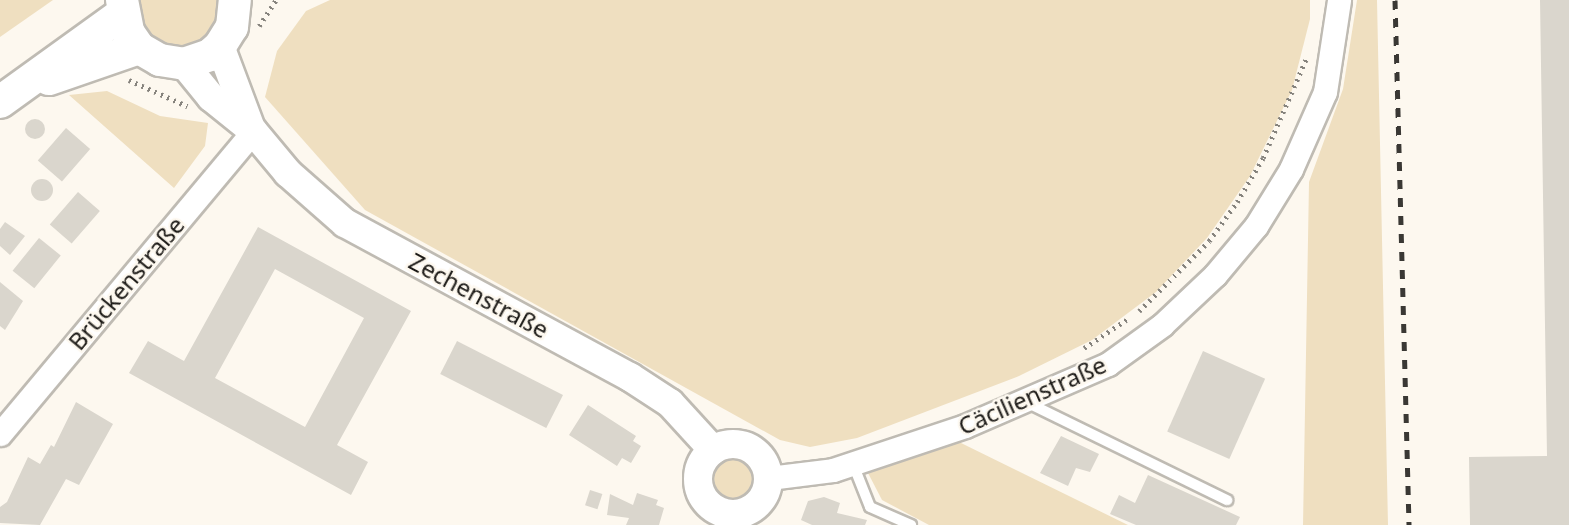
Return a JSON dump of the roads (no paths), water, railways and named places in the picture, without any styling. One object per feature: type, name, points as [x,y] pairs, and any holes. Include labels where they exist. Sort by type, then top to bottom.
[{"type":"main road","points":[[12,95],[122,7],[139,48],[160,60],[184,64],[210,55],[220,46],[232,27],[239,2]]},
{"type":"main road","points":[[12,95],[139,48]]},
{"type":"street","name":"Cäcilienstraße","points":[[769,478],[853,464],[916,445],[1108,364],[1163,325],[1215,275],[1256,226],[1291,169],[1325,92],[1339,0]]},
{"type":"street","name":"Zechenstraße","points":[[220,46],[253,131]]},
{"type":"street","name":"Zechenstraße","points":[[184,64],[211,97],[253,131],[288,173],[345,223],[630,377],[670,403],[713,450]]},
{"type":"street","name":"Brückenstraße","points":[[0,434],[253,131]]},
{"type":"street","points":[[731,444],[749,447],[763,460],[769,478],[755,507],[734,514],[709,517],[698,479],[705,458],[713,450],[731,444]]},
{"type":"lane","points":[[1024,401],[1227,500]]},
{"type":"lane","points":[[853,464],[870,507],[911,525]]},
{"type":"railway","points":[[1395,0],[1409,525]]}]
